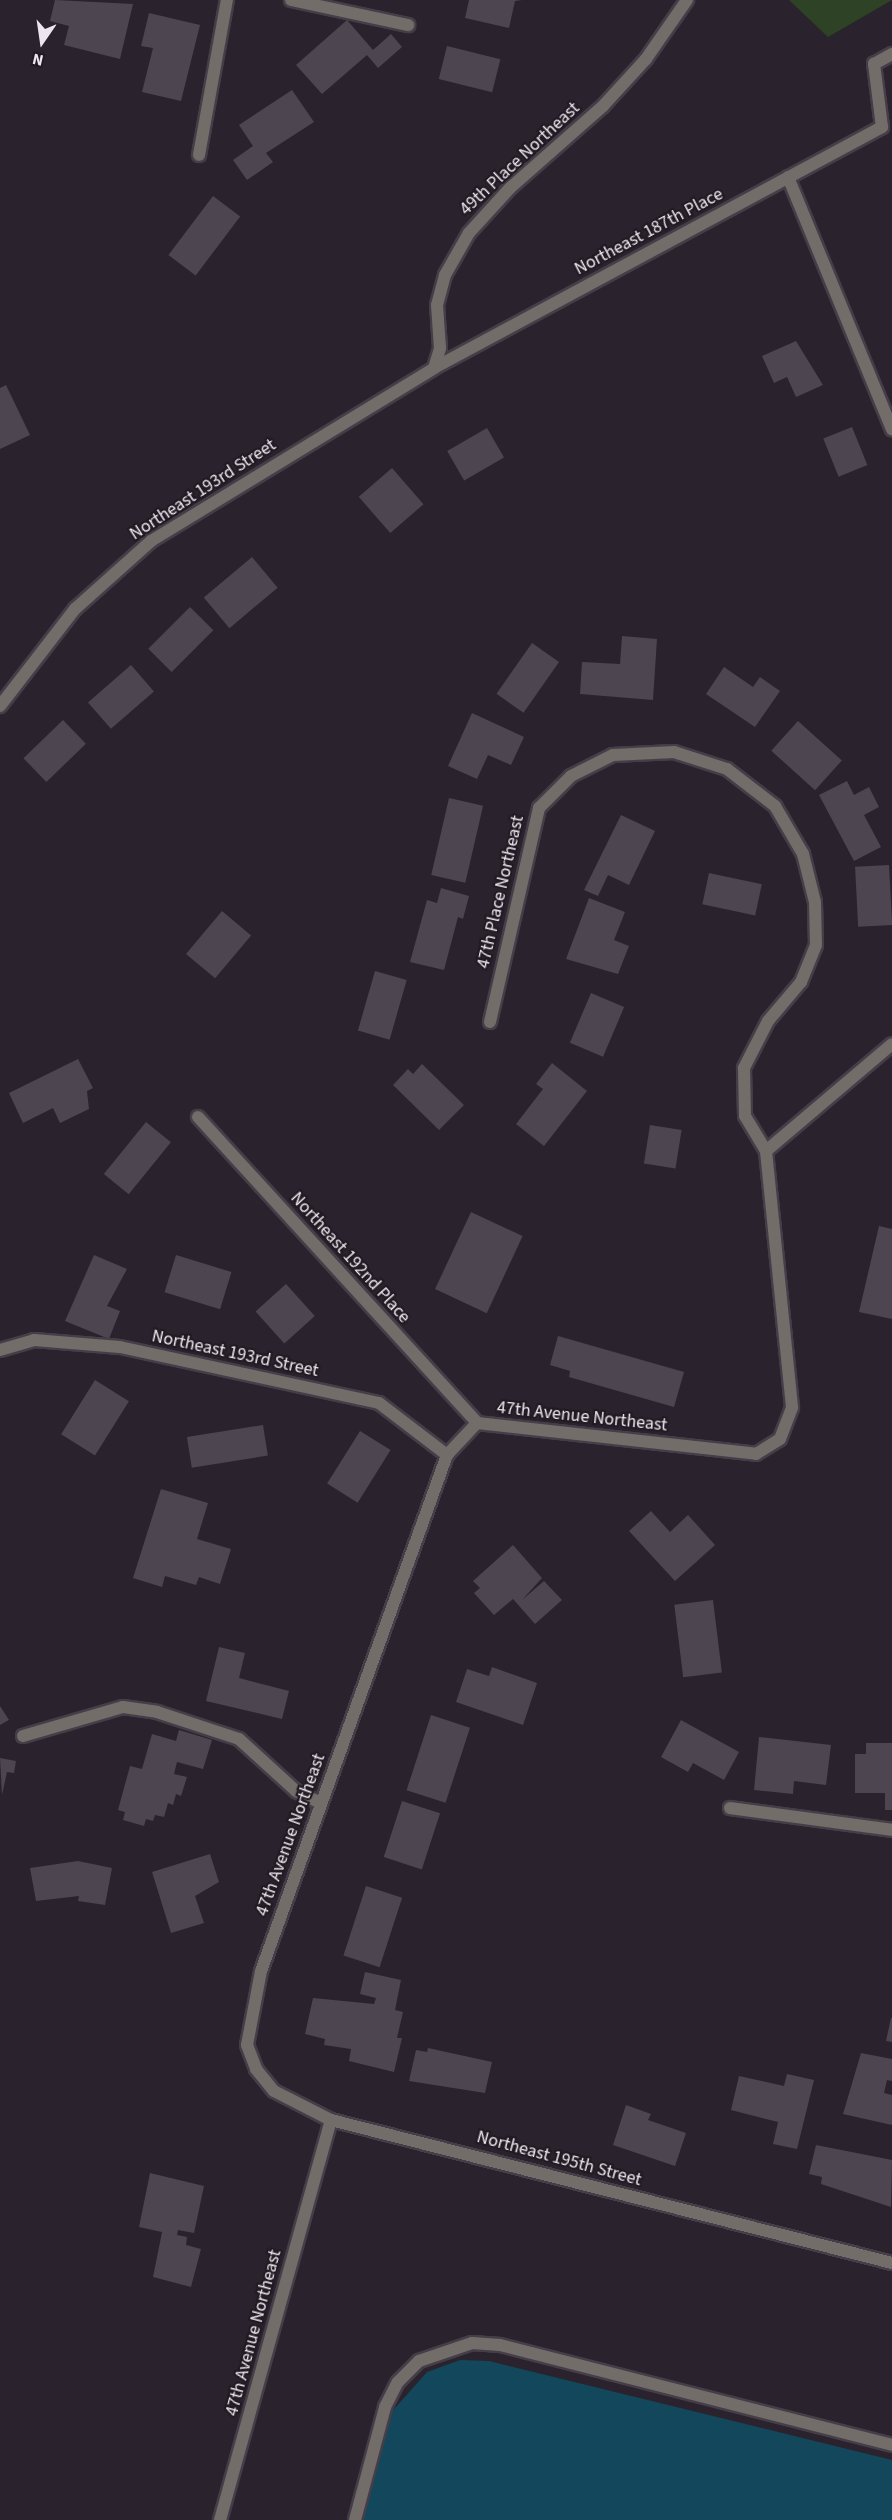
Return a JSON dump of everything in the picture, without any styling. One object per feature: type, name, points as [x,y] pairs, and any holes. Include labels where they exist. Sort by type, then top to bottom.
[{"type":"street","points":[[199,155],[227,0]]},
{"type":"street","points":[[291,0],[408,25]]},
{"type":"street","name":"49th Place Northeast","points":[[434,368],[440,348],[440,295],[445,275],[469,233],[510,188],[603,106],[646,59],[687,0]]},
{"type":"street","name":"Northeast 187th Place","points":[[434,368],[882,127],[874,64],[892,54]]},
{"type":"street","points":[[788,177],[892,429]]},
{"type":"street","name":"Northeast 193rd Street","points":[[0,706],[75,609],[151,541],[434,368]]},
{"type":"street","name":"47th Place Northeast","points":[[490,1022],[539,808],[571,776],[614,755],[674,752],[727,769],[775,806],[803,854],[815,902],[816,945],[805,972],[768,1021],[744,1068],[745,1116],[766,1151]]},
{"type":"street","points":[[766,1151],[892,1044]]},
{"type":"street","name":"Northeast 192nd Place","points":[[198,1117],[477,1424]]},
{"type":"street","name":"47th Avenue Northeast","points":[[247,2044],[261,1971],[447,1455],[477,1424],[756,1454],[780,1439],[792,1407],[766,1151]]},
{"type":"street","name":"Northeast 193rd Street","points":[[0,1350],[33,1340],[120,1347],[378,1403],[447,1455]]},
{"type":"street","points":[[22,1736],[123,1707],[157,1712],[239,1739],[296,1791],[321,1803]]},
{"type":"street","points":[[730,1808],[892,1830]]},
{"type":"street","name":"Northeast 195th Street","points":[[247,2044],[256,2069],[274,2091],[331,2120],[892,2263]]},
{"type":"street","name":"47th Avenue Northeast","points":[[220,2520],[331,2120]]},
{"type":"street","points":[[356,2520],[385,2407],[398,2382],[419,2361],[472,2343],[500,2345],[892,2445]]},
{"type":"green space","points":[[789,0],[892,0],[828,37]]},
{"type":"water","points":[[460,2360],[489,2361],[892,2460],[892,2520],[362,2520],[387,2417],[427,2372]]},
{"type":"building","points":[[55,0],[133,4],[120,59],[64,45],[69,26],[50,21]]},
{"type":"building","points":[[469,0],[522,0],[515,1],[509,28],[465,18]]},
{"type":"building","points":[[149,13],[200,25],[181,101],[142,92],[153,48],[141,46]]},
{"type":"building","points":[[347,20],[373,50],[391,34],[402,47],[378,68],[367,55],[322,94],[296,65]]},
{"type":"building","points":[[447,46],[500,59],[492,92],[439,79]]},
{"type":"building","points":[[292,90],[314,122],[266,153],[273,162],[247,180],[233,160],[253,146],[239,125]]},
{"type":"building","points":[[213,196],[240,216],[196,276],[168,255]]},
{"type":"building","points":[[796,341],[823,385],[796,397],[787,377],[774,383],[762,356]]},
{"type":"building","points":[[6,385],[30,435],[0,449],[0,388]]},
{"type":"building","points":[[852,427],[867,465],[839,477],[823,439]]},
{"type":"building","points":[[487,428],[504,457],[464,480],[447,451]]},
{"type":"building","points":[[392,468],[423,504],[390,533],[359,497]]},
{"type":"building","points":[[252,557],[278,588],[229,628],[204,597]]},
{"type":"building","points":[[190,607],[213,630],[172,672],[148,649]]},
{"type":"building","points":[[622,636],[657,639],[653,700],[580,694],[582,662],[620,664]]},
{"type":"building","points":[[532,643],[559,662],[523,713],[496,694]]},
{"type":"building","points":[[131,665],[154,691],[111,729],[88,702]]},
{"type":"building","points":[[724,667],[753,687],[760,677],[780,691],[755,727],[706,694]]},
{"type":"building","points":[[472,713],[524,737],[511,765],[488,755],[477,779],[448,766]]},
{"type":"building","points":[[63,720],[86,744],[46,782],[23,758]]},
{"type":"building","points":[[798,721],[842,760],[815,790],[771,751]]},
{"type":"building","points":[[847,781],[854,795],[869,787],[879,807],[864,815],[881,847],[854,861],[819,795]]},
{"type":"building","points":[[449,798],[483,806],[465,883],[431,875]]},
{"type":"building","points":[[621,815],[655,831],[629,885],[608,875],[598,896],[584,890]]},
{"type":"building","points":[[889,865],[892,925],[858,927],[855,867]]},
{"type":"building","points":[[709,873],[762,884],[755,916],[702,904]]},
{"type":"building","points":[[441,888],[469,896],[463,919],[458,917],[444,970],[410,962],[427,900],[437,903]]},
{"type":"building","points":[[589,898],[625,912],[614,940],[629,946],[618,974],[566,959]]},
{"type":"building","points":[[222,911],[251,935],[215,978],[186,954]]},
{"type":"building","points":[[375,971],[407,980],[390,1040],[358,1031]]},
{"type":"building","points":[[591,993],[624,1007],[603,1057],[570,1043]]},
{"type":"building","points":[[78,1059],[93,1088],[87,1091],[89,1109],[60,1123],[53,1108],[23,1123],[9,1093]]},
{"type":"building","points":[[552,1063],[587,1091],[544,1146],[516,1124],[543,1089],[536,1084]]},
{"type":"building","points":[[422,1064],[464,1105],[439,1130],[393,1085],[408,1069],[413,1074]]},
{"type":"building","points":[[146,1122],[171,1142],[129,1194],[104,1174]]},
{"type":"building","points":[[650,1125],[682,1130],[676,1169],[644,1164]]},
{"type":"building","points":[[471,1212],[523,1236],[487,1313],[435,1289]]},
{"type":"building","points":[[879,1226],[892,1229],[892,1319],[859,1312]]},
{"type":"building","points":[[94,1255],[127,1269],[107,1306],[120,1311],[109,1339],[65,1321]]},
{"type":"building","points":[[176,1255],[231,1272],[220,1309],[165,1292]]},
{"type":"building","points":[[286,1284],[315,1316],[284,1343],[256,1311]]},
{"type":"building","points":[[558,1336],[684,1372],[674,1407],[569,1377],[570,1371],[550,1365]]},
{"type":"building","points":[[95,1380],[129,1401],[95,1455],[61,1434]]},
{"type":"building","points":[[263,1425],[268,1456],[192,1468],[187,1437]]},
{"type":"building","points":[[360,1431],[391,1450],[358,1503],[327,1484]]},
{"type":"building","points":[[161,1489],[208,1503],[197,1539],[231,1549],[220,1584],[199,1577],[196,1585],[165,1576],[162,1587],[133,1578]]},
{"type":"building","points":[[651,1511],[670,1532],[688,1515],[715,1545],[675,1581],[629,1531]]},
{"type":"building","points":[[513,1545],[542,1578],[522,1600],[544,1581],[562,1600],[535,1624],[513,1599],[494,1615],[474,1593],[480,1588],[473,1581]]},
{"type":"building","points":[[713,1600],[722,1672],[683,1677],[674,1605]]},
{"type":"building","points":[[219,1647],[245,1653],[239,1678],[289,1691],[282,1719],[206,1701]]},
{"type":"building","points":[[492,1667],[537,1683],[523,1725],[456,1702],[467,1669],[489,1676]]},
{"type":"building","points":[[0,1706],[9,1720],[0,1725]]},
{"type":"building","points":[[431,1715],[470,1728],[446,1803],[407,1790]]},
{"type":"building","points":[[681,1720],[739,1752],[724,1780],[693,1763],[688,1772],[661,1757]]},
{"type":"building","points":[[179,1730],[212,1740],[203,1769],[177,1762],[174,1774],[187,1777],[181,1796],[176,1794],[173,1805],[168,1803],[164,1817],[155,1815],[153,1821],[146,1819],[144,1826],[123,1820],[125,1812],[118,1810],[130,1766],[142,1769],[152,1734],[176,1741]]},
{"type":"building","points":[[759,1737],[831,1745],[826,1785],[794,1781],[793,1794],[754,1790]]},
{"type":"building","points":[[866,1743],[892,1743],[892,1810],[885,1810],[885,1793],[855,1793],[855,1754],[866,1754]]},
{"type":"building","points":[[0,1758],[16,1761],[14,1773],[7,1772],[2,1795]]},
{"type":"building","points":[[402,1801],[440,1813],[422,1869],[384,1857]]},
{"type":"building","points":[[210,1854],[219,1882],[195,1896],[204,1923],[171,1933],[152,1872]]},
{"type":"building","points":[[78,1861],[112,1868],[105,1905],[78,1901],[79,1896],[36,1901],[30,1868]]},
{"type":"building","points":[[366,1886],[402,1898],[380,1967],[343,1955]]},
{"type":"building","points":[[365,1972],[401,1980],[395,2010],[403,2012],[397,2038],[402,2038],[394,2072],[349,2061],[351,2049],[324,2045],[325,2039],[305,2034],[313,1998],[374,2004],[376,1998],[360,1994]]},
{"type":"building","points":[[892,2018],[892,2042],[886,2041]]},
{"type":"building","points":[[428,2048],[492,2062],[485,2093],[409,2081],[416,2050],[427,2052]]},
{"type":"building","points":[[861,2053],[892,2059],[892,2081],[887,2080],[884,2093],[892,2095],[892,2125],[843,2114]]},
{"type":"building","points":[[787,2074],[814,2080],[797,2149],[773,2144],[778,2122],[731,2110],[739,2076],[784,2086]]},
{"type":"building","points":[[626,2105],[651,2114],[648,2120],[686,2133],[675,2166],[613,2145]]},
{"type":"building","points":[[816,2145],[892,2160],[891,2207],[821,2184],[822,2177],[809,2174]]},
{"type":"building","points":[[150,2173],[204,2186],[194,2233],[178,2230],[177,2235],[187,2237],[186,2245],[201,2249],[191,2287],[153,2277],[162,2232],[139,2227]]}]
